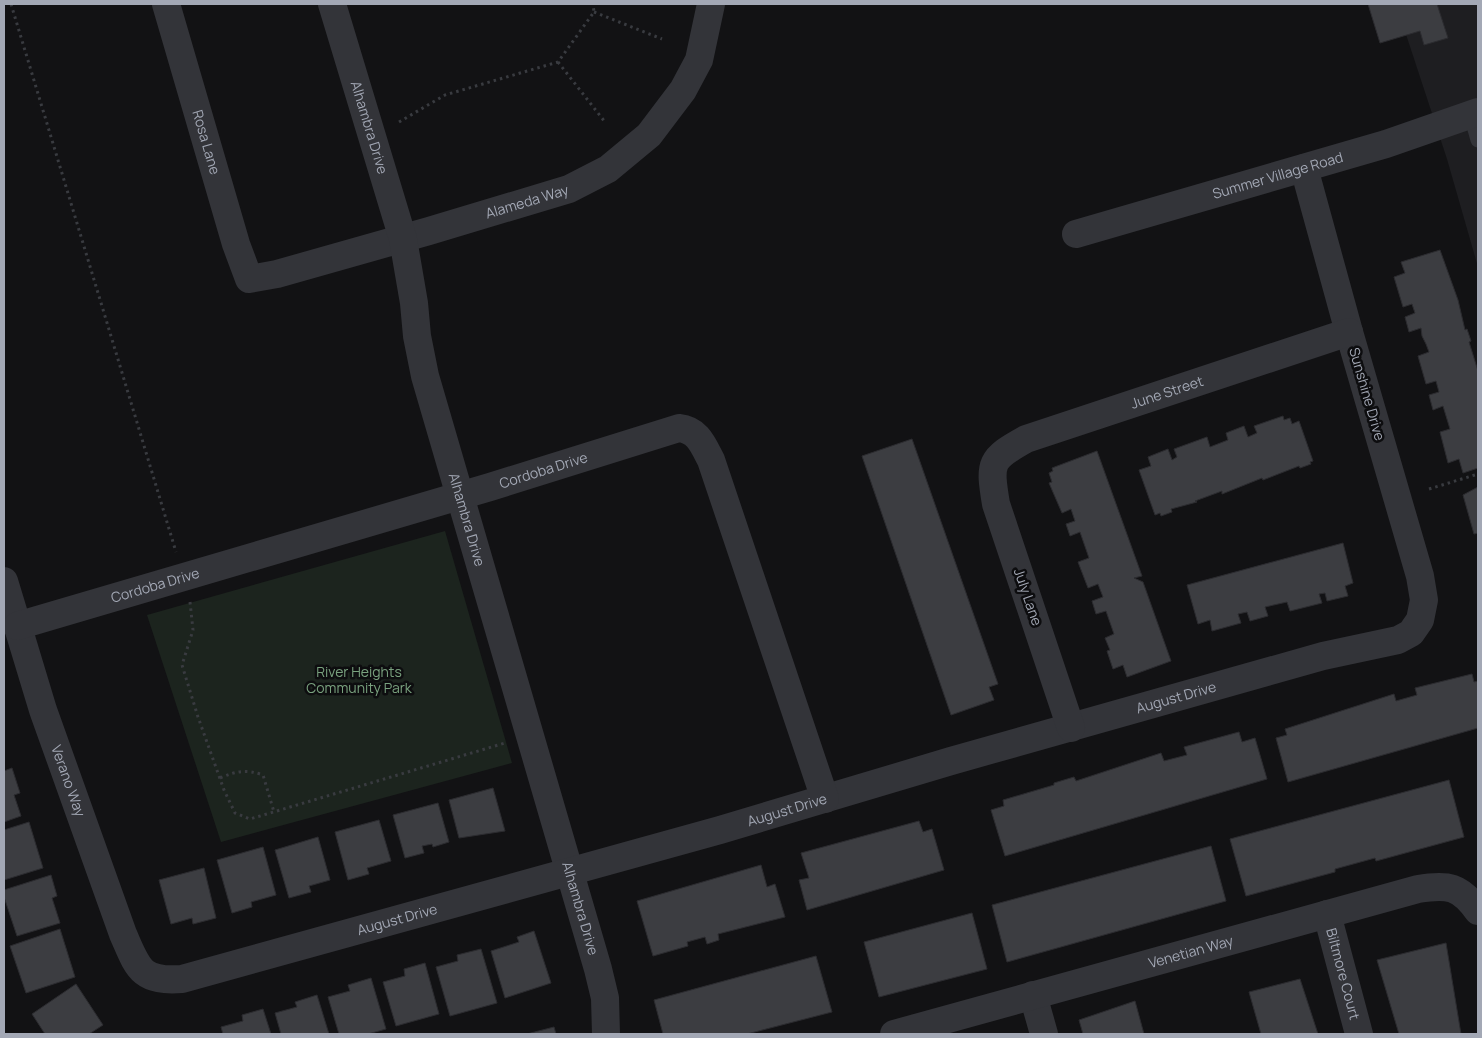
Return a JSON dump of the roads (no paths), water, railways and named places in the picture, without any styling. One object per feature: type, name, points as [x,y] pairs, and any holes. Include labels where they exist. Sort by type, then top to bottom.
[{"type":"street","name":"Rosa Lane","points":[[166,4],[236,244],[249,279]]},
{"type":"street","name":"Alhambra Drive","points":[[332,4],[403,239],[425,376],[598,969],[605,998],[606,1034]]},
{"type":"street","name":"Alameda Way","points":[[249,279],[277,274],[403,239],[569,189],[608,169],[649,135],[683,90],[699,60],[711,4]]},
{"type":"street","name":"Summer Village Road","points":[[1076,234],[1386,144],[1474,114]]},
{"type":"street","name":"Sunshine Drive","points":[[1304,168],[1349,332],[1420,576],[1424,600],[1420,620]]},
{"type":"street","name":"June Street","points":[[994,464],[1000,454],[1026,439],[1349,332]]},
{"type":"street","name":"Cordoba Drive","points":[[17,626],[460,496],[680,428],[690,429],[700,438],[712,460],[825,799]]},
{"type":"street","name":"July Lane","points":[[994,464],[992,480],[996,504],[1071,728]]},
{"type":"street","name":"Verano Way","points":[[4,581],[43,710],[123,934],[134,958],[146,975]]},
{"type":"street","name":"August Drive","points":[[146,975],[160,981],[182,979],[570,872],[951,761],[1323,656],[1398,640],[1411,633],[1420,620]]},
{"type":"street","name":"Venetian Way","points":[[894,1034],[1418,889],[1439,886],[1458,889],[1469,898],[1478,911]]},
{"type":"street","name":"Biltmore Court","points":[[1327,914],[1359,1034]]},
{"type":"street","points":[[1033,996],[1044,1034]]},
{"type":"lane","points":[[1474,114],[1478,140]]},
{"type":"park label","name":"River Heights Community Park","points":[[359,680]]}]
